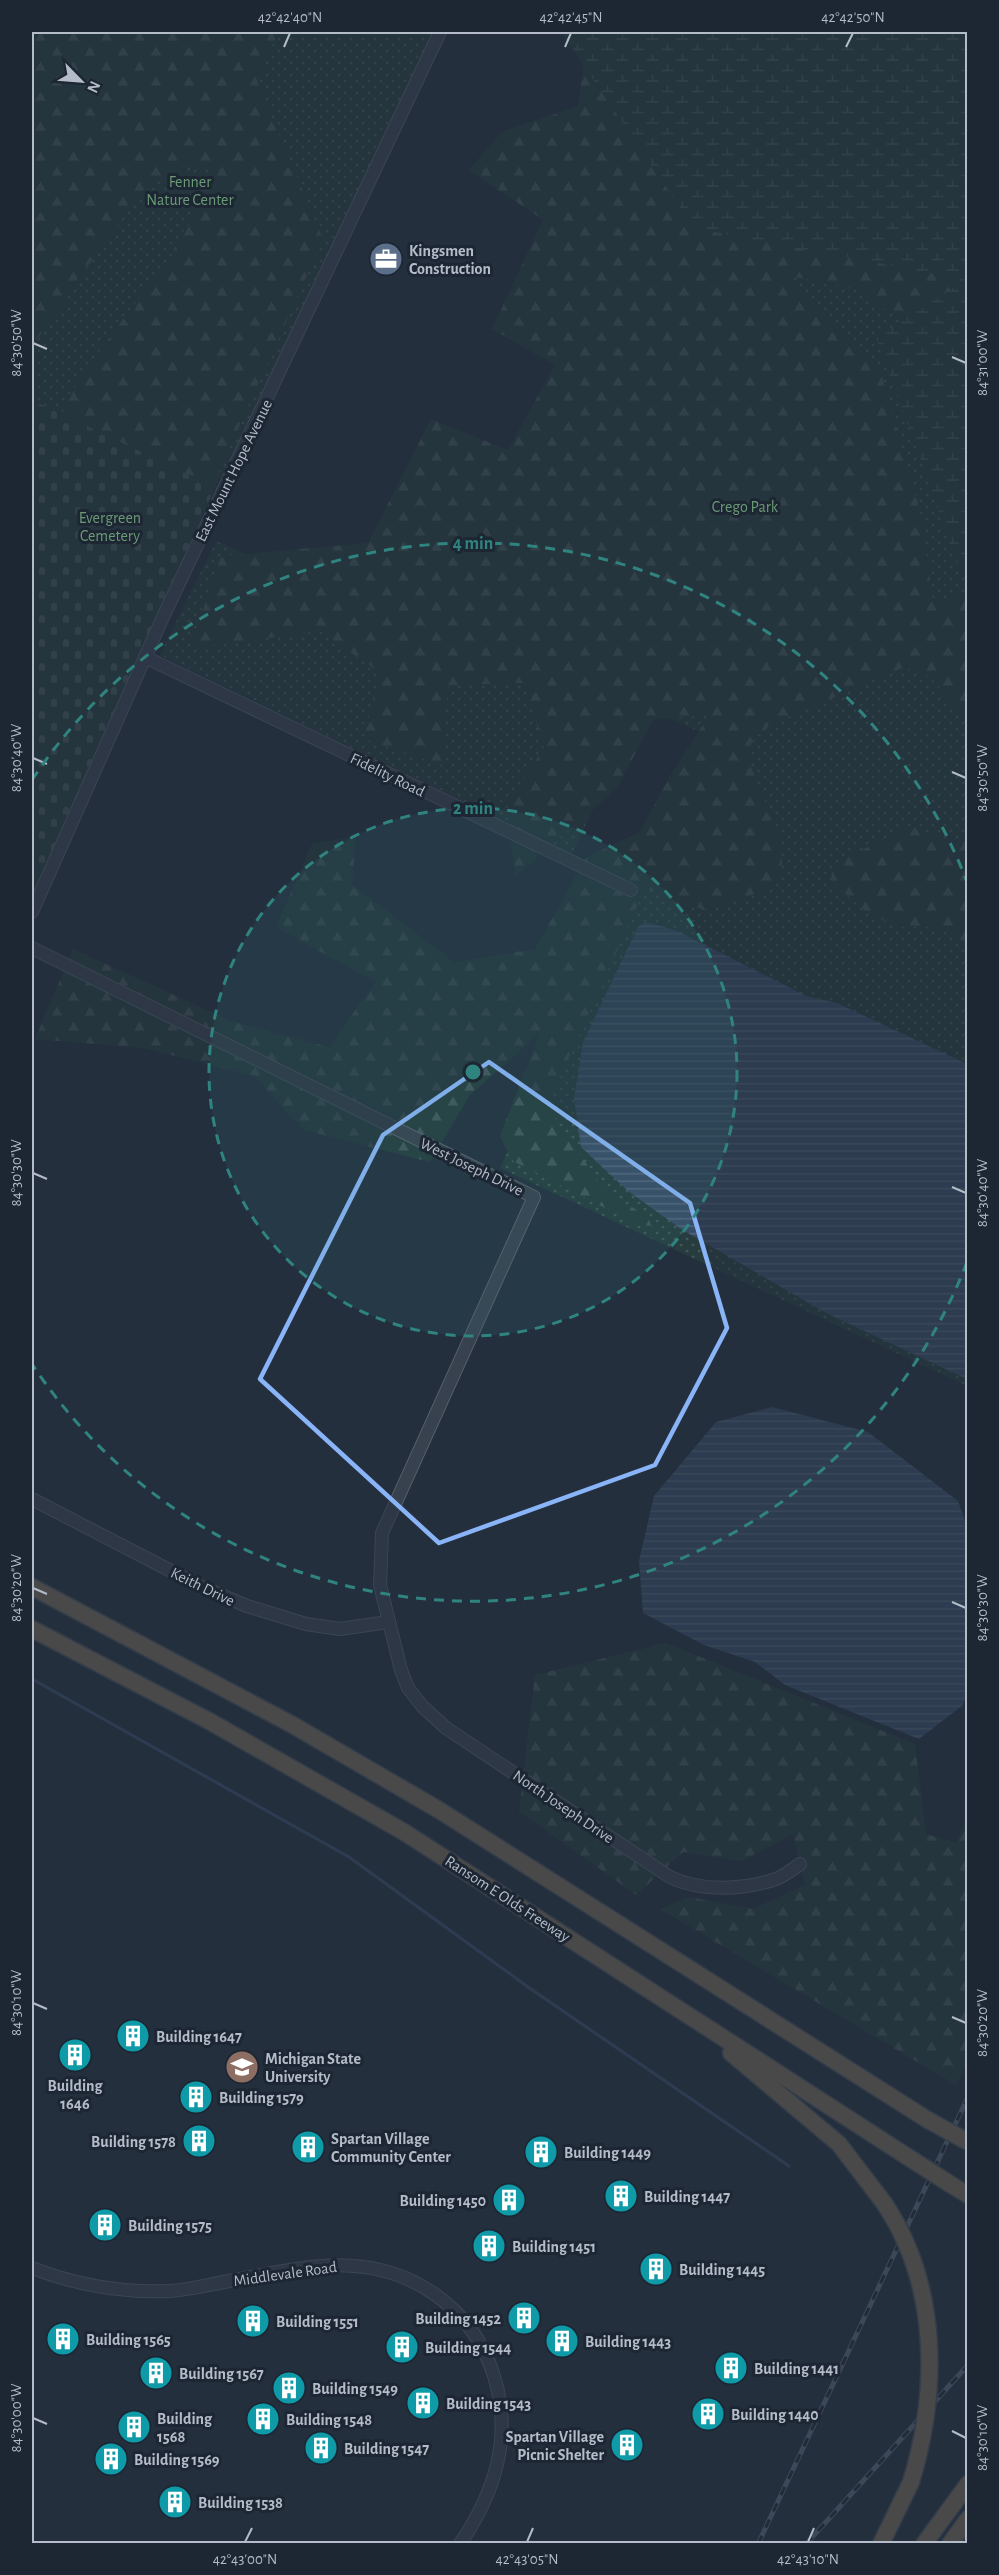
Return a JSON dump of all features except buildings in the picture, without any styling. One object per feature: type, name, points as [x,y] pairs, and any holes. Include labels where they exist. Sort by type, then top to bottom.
[{"type":"highway","points":[[32,1587],[291,1724],[439,1810],[928,2120],[968,2142]]},
{"type":"highway","name":"Ransom E Olds Freeway","points":[[32,1629],[209,1721],[344,1796],[968,2195]]},
{"type":"highway","points":[[663,1998],[826,2132],[852,2158],[884,2203],[911,2257],[928,2325],[930,2373],[927,2412],[911,2482],[881,2544]]},
{"type":"highway","points":[[924,2544],[968,2484]]},
{"type":"highway","points":[[950,2544],[968,2519]]},
{"type":"street","name":"East Mount Hope Avenue","points":[[32,912],[145,657],[440,32]]},
{"type":"street","name":"Fidelity Road","points":[[145,657],[631,890]]},
{"type":"street","name":"West Joseph Drive","points":[[32,948],[534,1197],[382,1533],[380,1585],[388,1622]]},
{"type":"street","name":"Keith Drive","points":[[32,1499],[202,1587],[247,1606],[306,1624],[340,1629],[388,1622]]},
{"type":"street","name":"North Joseph Drive","points":[[388,1622],[408,1688],[446,1728],[670,1877],[688,1886],[728,1887],[777,1878],[800,1864]]},
{"type":"street","name":"Middlevale Road","points":[[32,2268],[88,2285],[126,2290],[171,2291],[312,2266],[351,2264],[393,2272],[424,2287],[458,2314],[474,2334],[485,2351],[501,2397],[504,2427],[500,2456],[484,2500],[460,2544]]},
{"type":"highlighted area","points":[[489,1062],[690,1203],[727,1328],[655,1465],[439,1543],[260,1379],[383,1135]]},
{"type":"green space","name":"Fenner Nature Center","points":[[32,32],[439,32],[327,274],[215,487],[32,400]]},
{"type":"green space","name":"Fenner Nature Center","points":[[32,32],[278,32],[257,81],[323,239],[216,478],[168,571],[33,473],[79,379],[144,291],[167,267],[179,236],[195,218],[195,191],[211,178],[209,169],[193,168],[176,177],[149,182],[75,283],[56,318],[32,344]]},
{"type":"green space","points":[[561,32],[967,32],[967,572],[961,572],[876,337],[966,280],[694,228]]},
{"type":"green space","name":"Crego Park","points":[[967,32],[967,1386],[500,1168],[704,734],[642,706],[572,854],[160,655],[216,541],[357,601],[517,469]]},
{"type":"green space","points":[[585,56],[967,242],[967,345],[919,333],[857,290],[786,275],[824,309],[882,377],[921,515],[933,601],[967,593],[967,722],[936,683],[921,670],[902,668],[771,724],[753,740],[750,753],[752,769],[775,824],[780,844],[782,864],[777,884],[726,906],[704,910],[645,888],[547,1106],[605,1191],[648,1217],[654,1233],[513,1161],[500,1136],[539,1034],[470,1095],[430,1162],[303,1130],[254,1076],[143,1048],[35,1039],[73,949],[231,1021],[329,1047],[375,982],[276,927],[312,844],[355,836],[353,885],[454,962],[535,949],[586,857],[640,832],[670,776],[710,714],[653,720],[617,788],[515,877],[507,803],[544,748],[524,683],[448,685],[442,765],[364,739],[379,672],[319,631],[190,649],[221,556],[368,543],[431,419],[508,450],[555,365],[492,329],[543,220],[469,170],[502,132],[578,106]]},
{"type":"green space","name":"Evergreen Cemetery","points":[[32,400],[215,487],[32,901]]},
{"type":"green space","points":[[910,826],[961,844],[967,840],[967,944],[936,927],[897,927],[864,910],[832,882],[831,871],[840,861]]},
{"type":"green space","points":[[666,1643],[915,1744],[926,1834],[957,1843],[967,1816],[968,2060],[956,2085],[660,1909],[689,1897],[753,1909],[805,1885],[793,1834],[742,1861],[683,1852],[636,1895],[519,1811],[535,1675]]},
{"type":"water","points":[[645,922],[675,930],[806,996],[837,1003],[967,1064],[967,1379],[826,1313],[681,1229],[628,1191],[581,1147],[574,1098],[583,1042],[638,927]]},
{"type":"water","points":[[772,1407],[868,1432],[958,1501],[968,1529],[967,1692],[963,1705],[919,1739],[785,1685],[755,1662],[704,1645],[643,1613],[639,1561],[654,1496],[716,1422]]},
{"type":"waterway","points":[[32,1679],[349,1857],[528,1987],[789,2166]]},
{"type":"railway","points":[[758,2544],[968,2097]]},
{"type":"railway","points":[[806,2544],[968,2365]]},
{"type":"place","name":"Kingsmen Construction","points":[[386,259]]},
{"type":"place","name":"Building 1647","points":[[133,2036]]},
{"type":"place","name":"Building 1646","points":[[75,2055]]},
{"type":"place","name":"Michigan State University","points":[[242,2067]]},
{"type":"place","name":"Building 1579","points":[[196,2097]]},
{"type":"place","name":"Building 1578","points":[[199,2141]]},
{"type":"place","name":"Spartan Village Community Center","points":[[308,2147]]},
{"type":"place","name":"Building 1449","points":[[541,2152]]},
{"type":"place","name":"Building 1447","points":[[621,2196]]},
{"type":"place","name":"Building 1450","points":[[509,2200]]},
{"type":"place","name":"Building 1575","points":[[105,2225]]},
{"type":"place","name":"Building 1451","points":[[489,2246]]},
{"type":"place","name":"Building 1445","points":[[656,2269]]},
{"type":"place","name":"Building 1452","points":[[524,2318]]},
{"type":"place","name":"Building 1551","points":[[253,2321]]},
{"type":"place","name":"Building 1565","points":[[63,2339]]},
{"type":"place","name":"Building 1443","points":[[562,2341]]},
{"type":"place","name":"Building 1544","points":[[402,2347]]},
{"type":"place","name":"Building 1441","points":[[731,2368]]},
{"type":"place","name":"Building 1567","points":[[156,2373]]},
{"type":"place","name":"Building 1549","points":[[289,2388]]},
{"type":"place","name":"Building 1543","points":[[423,2403]]},
{"type":"place","name":"Building 1440","points":[[708,2414]]},
{"type":"place","name":"Building 1548","points":[[263,2419]]},
{"type":"place","name":"Building 1568","points":[[134,2427]]},
{"type":"place","name":"Spartan Village Picnic Shelter","points":[[627,2445]]},
{"type":"place","name":"Building 1547","points":[[321,2448]]},
{"type":"place","name":"Building 1569","points":[[111,2459]]},
{"type":"place","name":"Building 1538","points":[[175,2502]]}]
